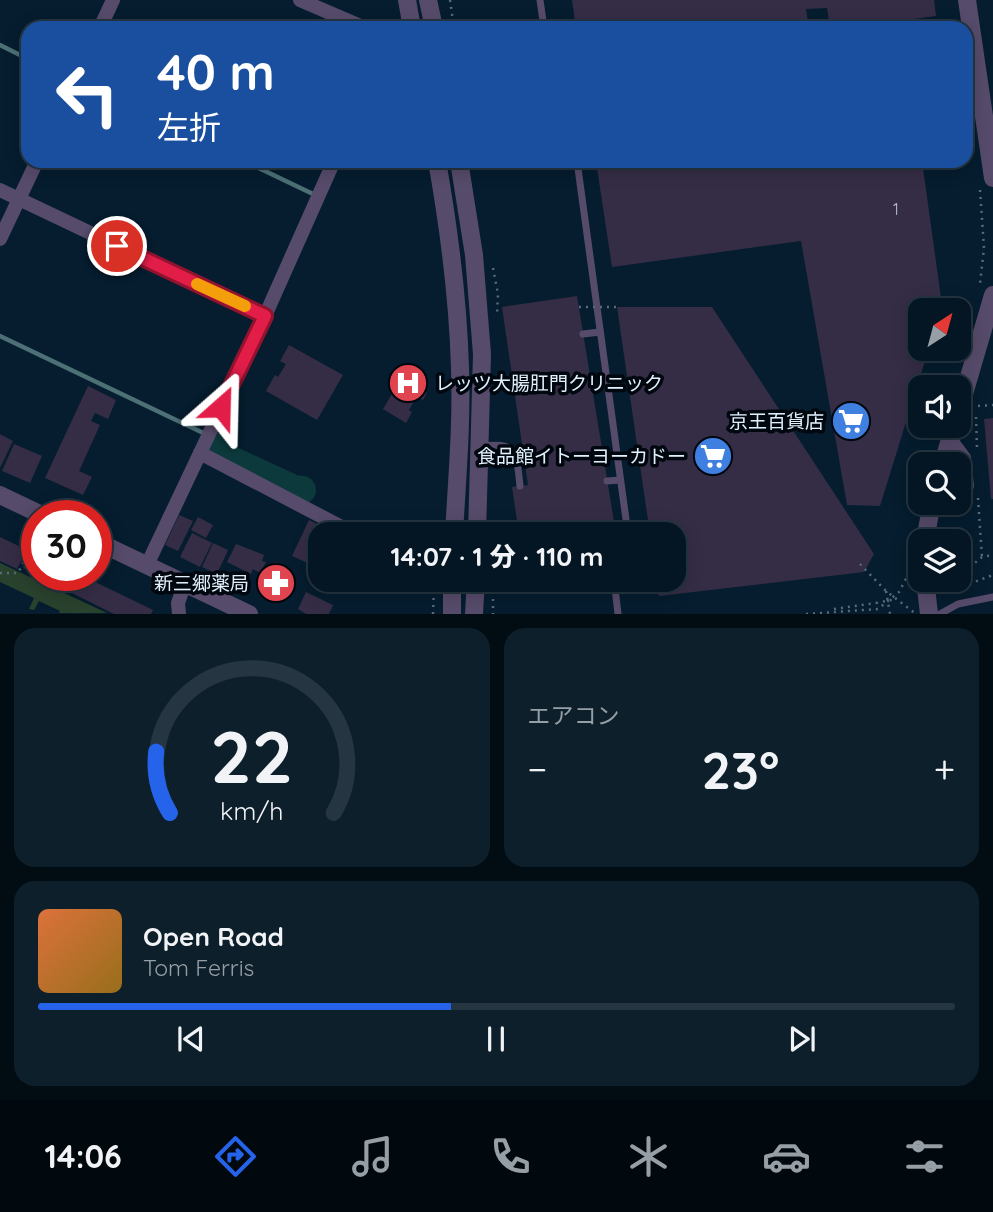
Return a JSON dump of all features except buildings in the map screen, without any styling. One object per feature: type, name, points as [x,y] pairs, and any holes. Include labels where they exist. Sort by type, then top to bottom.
[{"type":"street","points":[[103,21],[113,0]]},
{"type":"street","points":[[300,0],[349,21]]},
{"type":"street","points":[[407,0],[411,21]]},
{"type":"street","points":[[428,0],[432,21]]},
{"type":"street","points":[[967,0],[969,21]]},
{"type":"street","points":[[973,58],[986,183]]},
{"type":"street","points":[[0,239],[34,168]]},
{"type":"street","points":[[147,565],[265,316],[331,168]]},
{"type":"street","points":[[438,168],[458,315],[460,403],[455,522]]},
{"type":"street","points":[[459,168],[474,255],[482,354],[478,522]]},
{"type":"street","points":[[0,190],[265,316]]},
{"type":"street","points":[[971,384],[986,291]]},
{"type":"street","points":[[200,453],[332,522]]},
{"type":"street","points":[[0,495],[21,505]]},
{"type":"street","points":[[112,549],[249,614]]},
{"type":"street","points":[[179,614],[178,603],[185,583]]},
{"type":"street","points":[[452,592],[452,614]]},
{"type":"street","points":[[474,614],[475,592]]},
{"type":"street","points":[[926,592],[929,614]]},
{"type":"lane","points":[[540,0],[543,21]]},
{"type":"lane","points":[[578,168],[626,522]]},
{"type":"lane","points":[[583,334],[600,332]]},
{"type":"lane","points":[[481,446],[503,444],[513,451],[523,475],[520,486]]},
{"type":"lane","points":[[607,481],[620,480]]},
{"type":"lane","points":[[615,592],[618,614]]},
{"type":"lane","points":[[940,614],[958,604],[993,597]]},
{"type":"path","points":[[450,0],[453,21]]},
{"type":"path","points":[[986,183],[986,291]]},
{"type":"path","points":[[579,307],[617,307]]},
{"type":"path","points":[[971,408],[993,405]]},
{"type":"path","points":[[971,566],[982,557],[993,555]]},
{"type":"path","points":[[860,564],[886,591],[916,614]]},
{"type":"path","points":[[0,573],[18,573],[21,567]]},
{"type":"path","points":[[831,610],[842,613],[878,609],[899,592],[908,573]]},
{"type":"path","points":[[971,583],[993,575]]},
{"type":"path","points":[[886,591],[890,614]]},
{"type":"path","points":[[433,614],[434,592]]},
{"type":"path","points":[[806,614],[896,599]]},
{"type":"green space","points":[[0,563],[21,573],[21,591],[60,591],[107,613],[59,613],[60,611],[39,601],[34,610],[29,609],[34,598],[0,582]]},
{"type":"waterway","points":[[0,45],[21,56]]},
{"type":"waterway","points":[[259,168],[313,194]]},
{"type":"waterway","points":[[0,336],[218,440]]},
{"type":"waterway","points":[[224,429],[218,441],[219,450],[227,458],[294,489],[302,490]]},
{"type":"slow traffic","points":[[197,284],[245,306]]},
{"type":"place","name":"レッツ大腸肛門クリニック","points":[[408,383]]},
{"type":"place","name":"京王百貨店","points":[[851,421]]},
{"type":"place","name":"食品館イトーヨーカドー","points":[[713,456]]},
{"type":"place","name":"新三郷薬局","points":[[276,583]]},
{"type":"route","points":[[117,246],[265,316],[221,407]]}]
